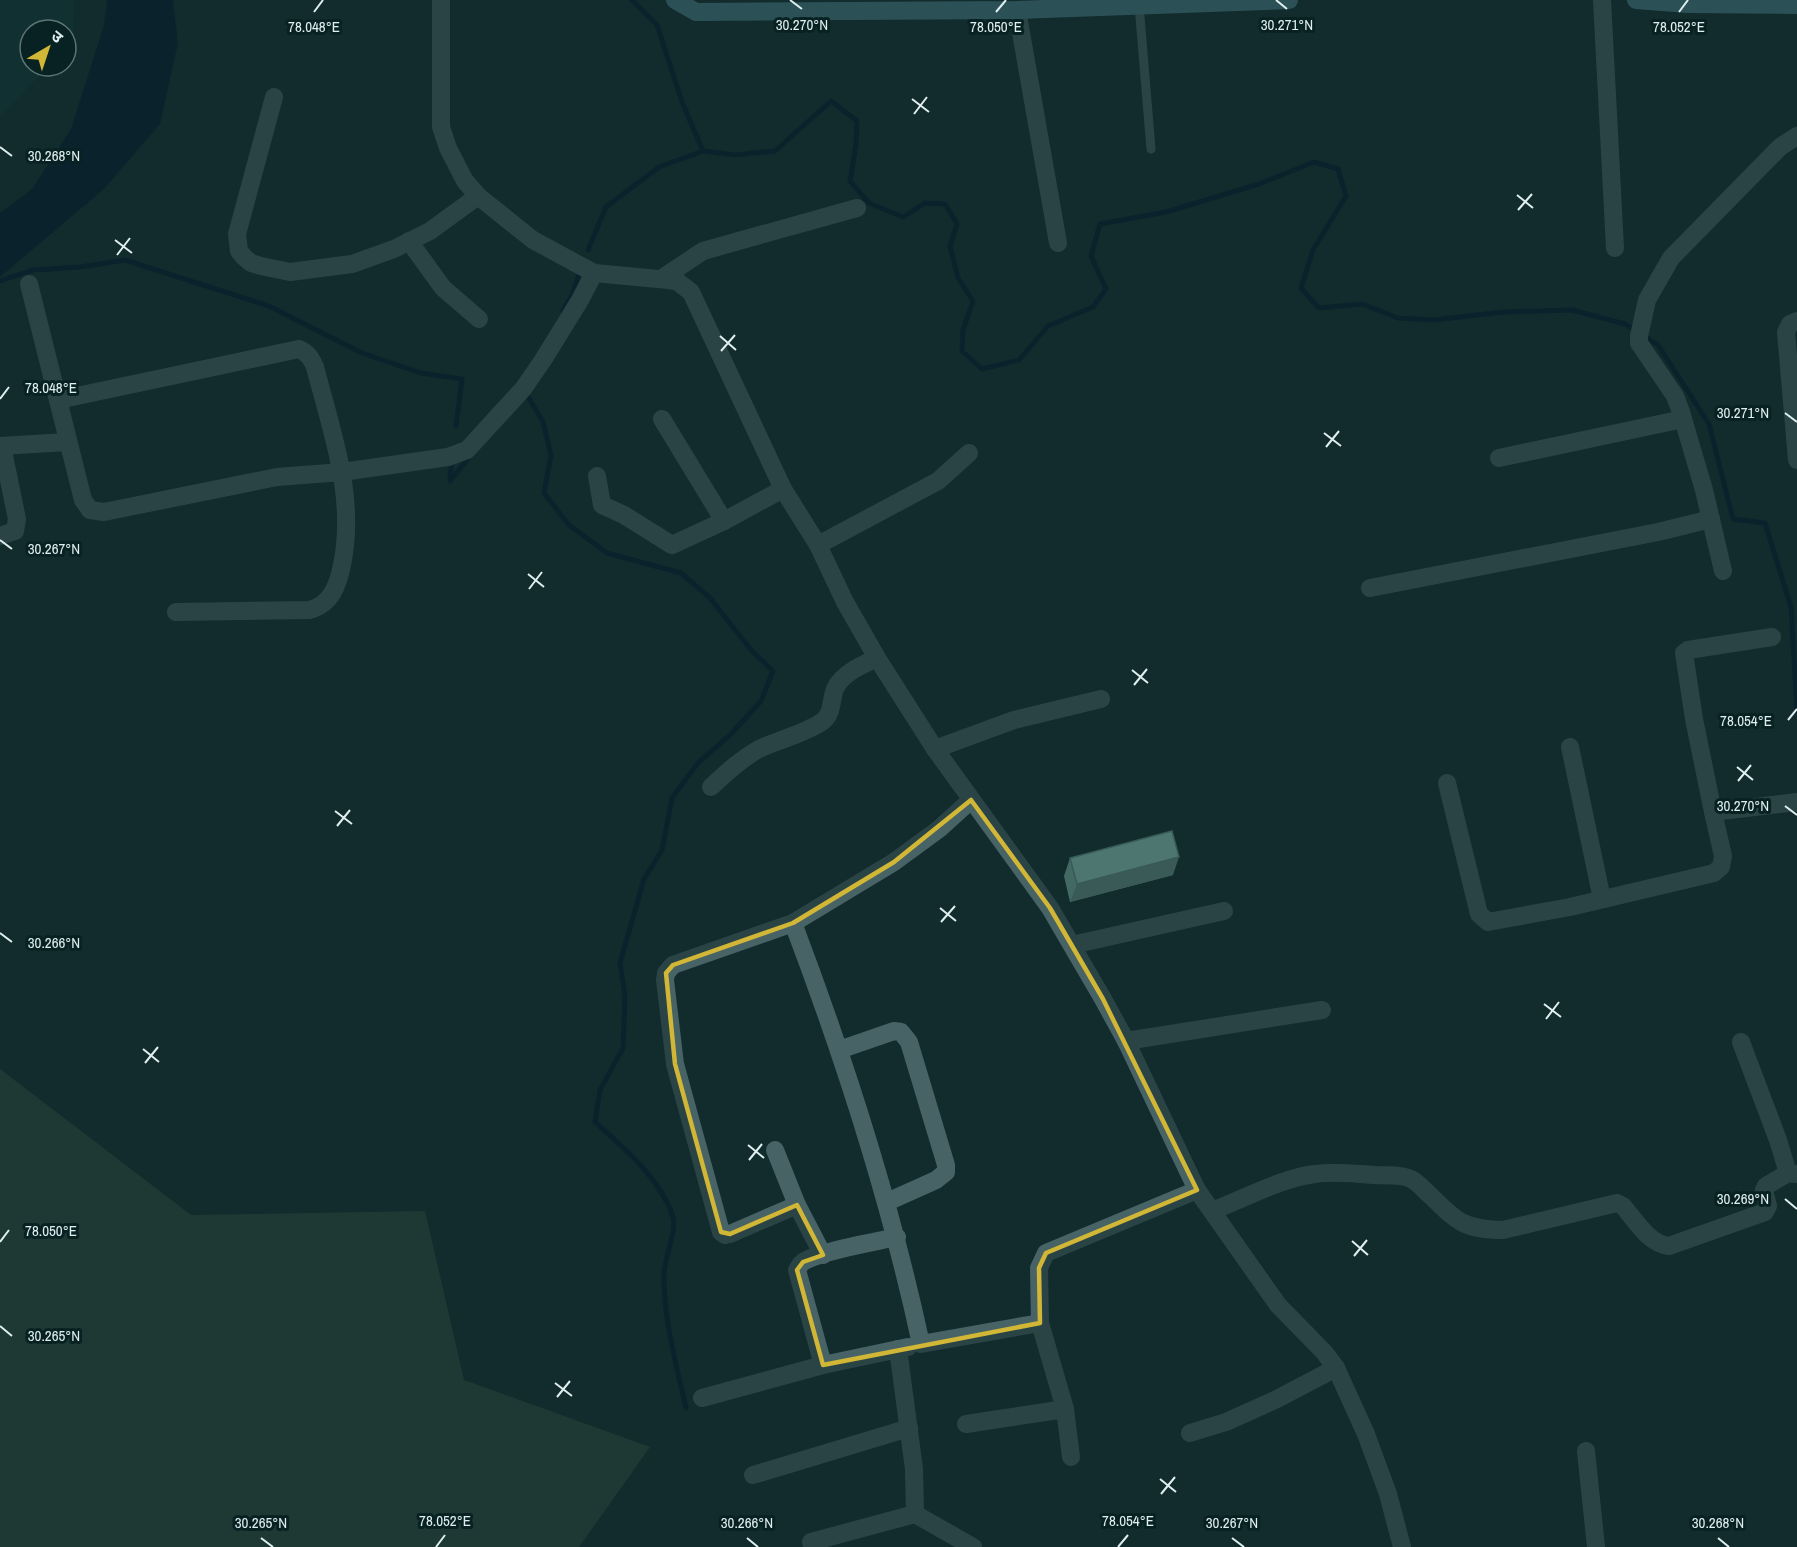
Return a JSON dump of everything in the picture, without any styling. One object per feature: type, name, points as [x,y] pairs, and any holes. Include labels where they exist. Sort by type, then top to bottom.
[{"type":"main road","points":[[675,0],[696,12],[980,5],[1017,10],[1289,0]]},
{"type":"main road","points":[[1636,0],[1688,4],[1797,5]]},
{"type":"street","points":[[441,0],[441,127],[448,148],[465,181],[478,196],[532,240],[594,273],[678,282],[691,292],[783,489],[818,545],[845,602],[877,658],[935,749],[1050,908],[1126,1041],[1197,1190],[1278,1305],[1324,1352],[1336,1368],[1366,1434],[1388,1494],[1402,1547]]},
{"type":"street","points":[[1602,0],[1615,249]]},
{"type":"street","points":[[1017,10],[1058,243]]},
{"type":"street","points":[[274,97],[236,241],[244,257],[251,263],[290,272],[352,264],[430,231],[478,196]]},
{"type":"street","points":[[1723,571],[1704,490],[1683,418],[1675,396],[1641,346],[1640,329],[1647,300],[1671,258],[1780,147],[1797,136]]},
{"type":"street","points":[[661,279],[703,251],[857,208]]},
{"type":"street","points":[[409,241],[443,288],[479,319]]},
{"type":"street","points":[[29,284],[83,500],[86,507],[96,512],[277,477],[342,472],[448,457],[467,450],[523,389],[543,360],[594,273]]},
{"type":"street","points":[[1797,321],[1790,324],[1786,332],[1797,460]]},
{"type":"street","points":[[58,400],[299,349],[311,358],[342,472],[348,510],[346,545],[339,581],[321,606],[309,610],[176,612]]},
{"type":"street","points":[[1499,458],[1683,418]]},
{"type":"street","points":[[662,419],[724,521]]},
{"type":"street","points":[[0,536],[15,531],[17,519],[1,446],[67,442]]},
{"type":"street","points":[[818,545],[938,481],[969,453]]},
{"type":"street","points":[[597,476],[602,506],[624,515],[668,544],[678,543],[724,521],[783,489]]},
{"type":"street","points":[[1370,588],[1658,532],[1711,519]]},
{"type":"street","points":[[1447,783],[1479,914],[1485,921],[1602,899],[1718,871],[1723,863],[1723,856],[1683,655],[1688,650],[1772,637]]},
{"type":"street","points":[[711,787],[740,761],[758,750],[822,721],[830,712],[834,690],[838,683],[848,674],[877,658]]},
{"type":"street","points":[[935,749],[1014,720],[1101,699]]},
{"type":"street","points":[[1570,747],[1602,899]]},
{"type":"street","points":[[797,1205],[730,1234],[725,1235],[721,1232],[675,1064],[666,973],[673,965],[793,923],[894,862],[939,829],[971,800]]},
{"type":"street","points":[[1713,812],[1797,802]]},
{"type":"street","points":[[1072,945],[1224,911]]},
{"type":"street","points":[[793,923],[829,1017],[897,1237],[921,1344]]},
{"type":"street","points":[[1126,1041],[1322,1010]]},
{"type":"street","points":[[839,1050],[894,1031],[901,1032],[909,1042],[946,1165],[946,1172],[936,1180],[886,1202]]},
{"type":"street","points":[[1212,1211],[1294,1178],[1313,1174],[1331,1172],[1398,1177],[1411,1179],[1462,1224],[1490,1230],[1503,1230],[1617,1203],[1623,1206],[1653,1240],[1661,1245],[1669,1246],[1765,1212],[1768,1206],[1764,1190],[1766,1186],[1793,1174],[1742,1042]]},
{"type":"street","points":[[774,1150],[797,1205],[823,1255]]},
{"type":"street","points":[[1071,1457],[1065,1409],[1040,1323],[1039,1268],[1046,1253],[1197,1190]]},
{"type":"street","points":[[823,1365],[797,1270],[803,1262],[823,1255],[897,1237]]},
{"type":"street","points":[[702,1398],[823,1365],[921,1344],[1040,1323]]},
{"type":"street","points":[[898,1349],[909,1428],[915,1514]]},
{"type":"street","points":[[1190,1433],[1226,1422],[1277,1399],[1336,1368]]},
{"type":"street","points":[[966,1424],[1065,1409]]},
{"type":"street","points":[[753,1476],[909,1428]]},
{"type":"street","points":[[1586,1451],[1596,1547]]},
{"type":"street","points":[[811,1542],[915,1514],[973,1547]]},
{"type":"lane","points":[[1134,4],[1151,149]]},
{"type":"highlighted area","points":[[971,800],[1050,908],[1103,999],[1197,1190],[1046,1253],[1039,1268],[1040,1323],[823,1365],[797,1270],[803,1262],[823,1255],[797,1205],[730,1234],[721,1232],[675,1064],[666,973],[673,965],[793,923],[894,862]]},
{"type":"shaded area","points":[[0,0],[74,0],[74,18],[18,18],[18,78],[37,78],[0,116]]},
{"type":"shaded area","points":[[107,0],[173,0],[178,43],[160,124],[104,189],[0,277],[0,213],[32,189],[71,129],[104,25]]},
{"type":"green space","points":[[0,1069],[191,1215],[425,1211],[464,1380],[650,1447],[579,1547],[0,1547]]},
{"type":"building","points":[[1172,831],[1179,857],[1077,884],[1070,858]]},
{"type":"waterway","points":[[632,0],[657,25],[682,102],[703,151]]},
{"type":"waterway","points":[[588,250],[606,207],[659,167],[703,151],[735,155],[775,151],[831,101],[857,121],[850,181],[869,203],[903,217],[925,203],[945,204],[957,224],[950,246],[958,278],[973,301],[963,330],[962,351],[982,369],[1019,360],[1048,326],[1093,307],[1106,289],[1091,256],[1100,224],[1166,212],[1259,184],[1314,162],[1338,169],[1346,196],[1313,250],[1301,288],[1319,308],[1362,304],[1398,318],[1433,320],[1504,312],[1572,310],[1625,324],[1636,331]]},
{"type":"waterway","points":[[0,281],[33,270],[80,267],[125,260],[269,306],[362,353],[421,373],[462,379],[456,426]]},
{"type":"waterway","points":[[563,311],[572,295],[580,271]]},
{"type":"waterway","points":[[1644,336],[1658,345],[1709,424],[1733,519],[1765,523],[1791,607],[1797,711]]},
{"type":"waterway","points":[[526,393],[543,422],[551,455],[544,493],[569,525],[607,553],[681,573],[710,598],[751,650],[773,671],[761,701],[731,734],[698,763],[672,798],[662,850],[644,879],[620,963],[625,996],[623,1048],[600,1090],[595,1122],[651,1177],[673,1217],[673,1229],[664,1272],[664,1289],[671,1340],[686,1408]]},
{"type":"waterway","points":[[450,481],[470,456]]},
{"type":"waterway","points":[[450,479],[452,459]]}]
